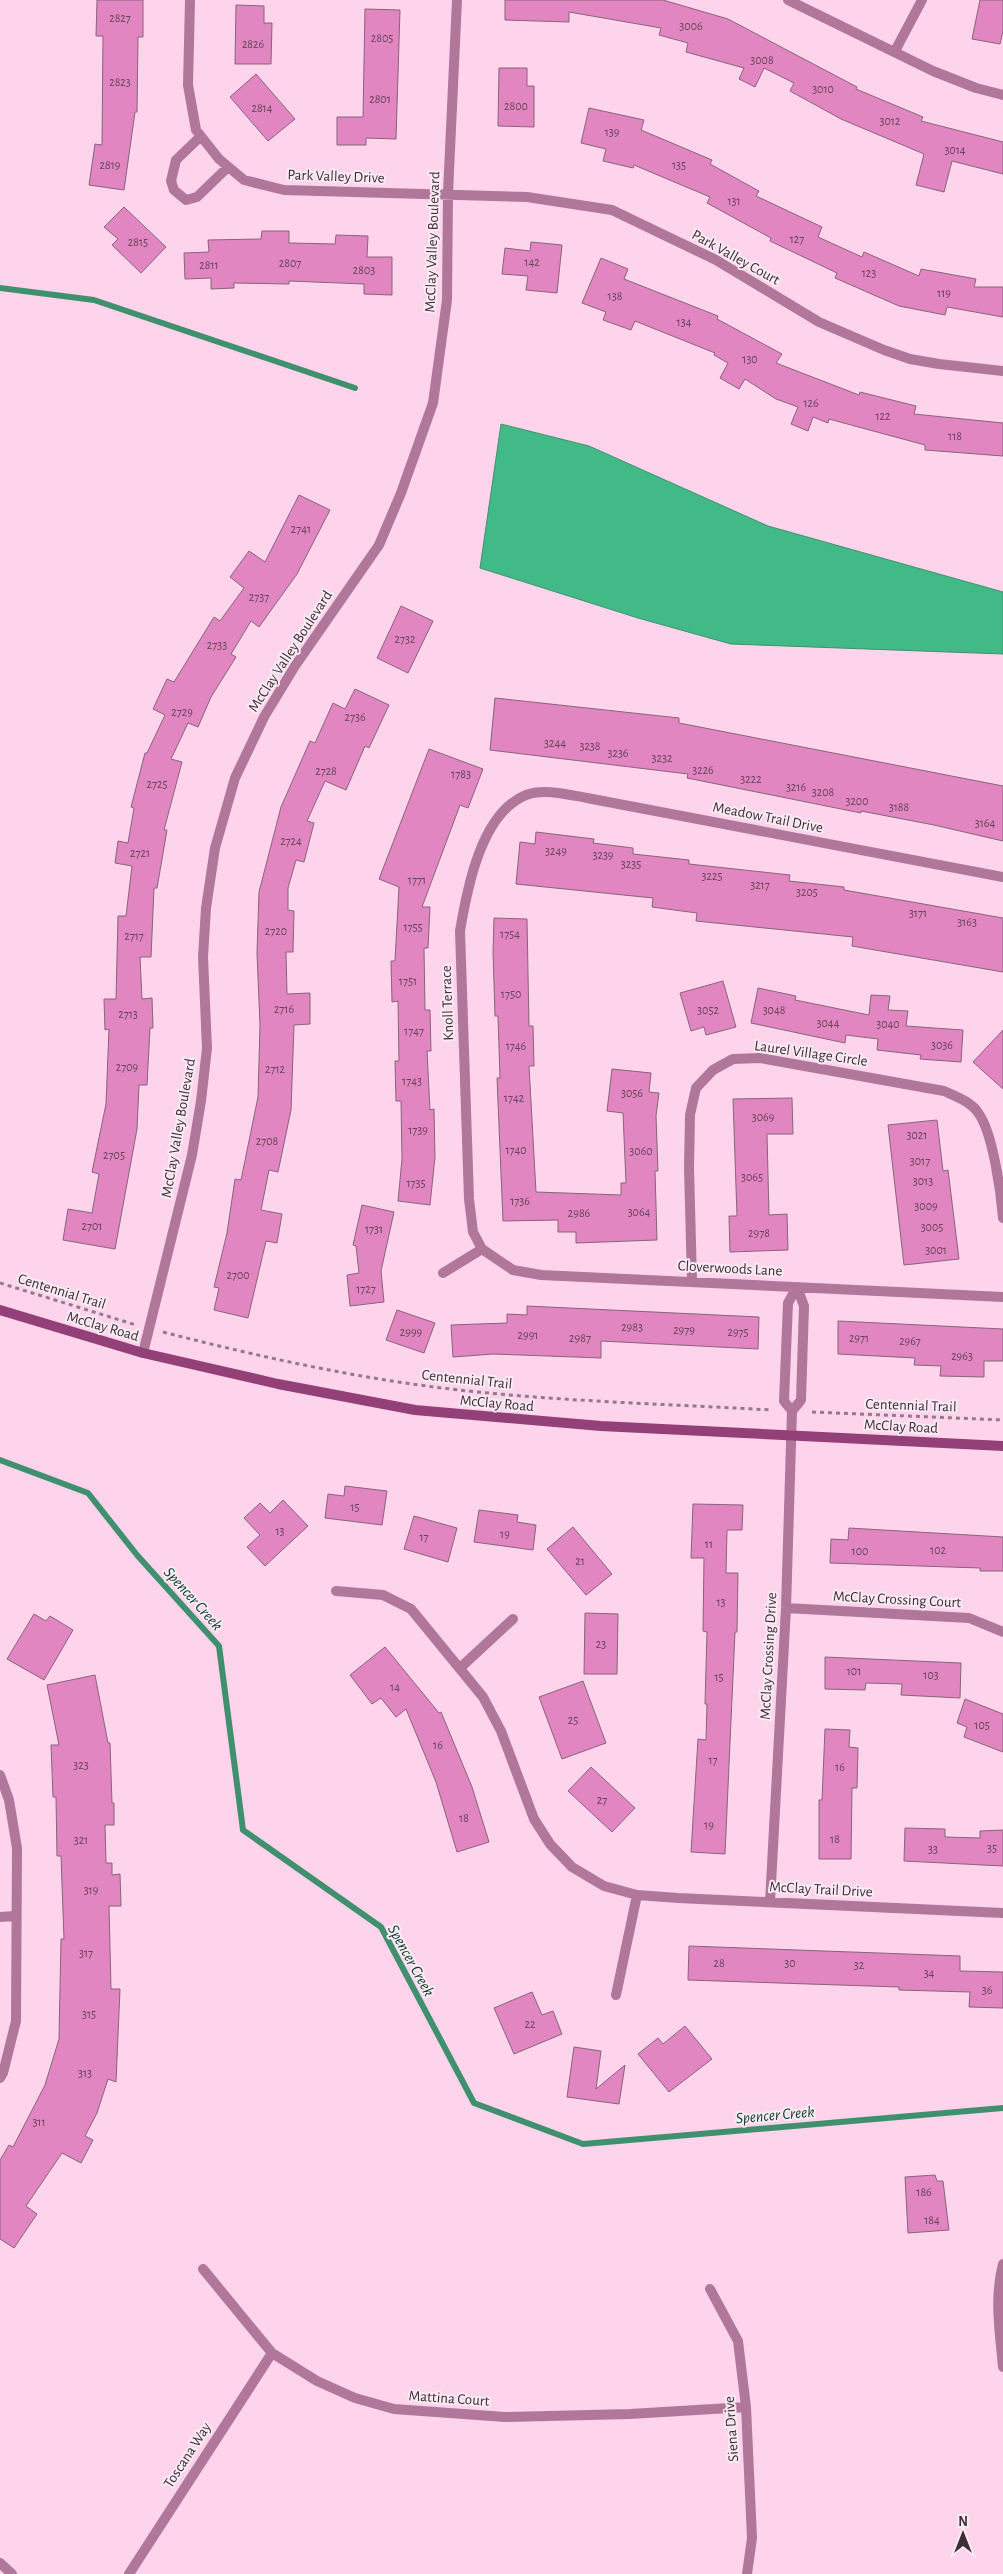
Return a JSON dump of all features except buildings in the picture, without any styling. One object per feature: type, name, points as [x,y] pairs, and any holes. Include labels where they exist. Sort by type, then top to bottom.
[{"type":"main road","name":"McClay Road","points":[[0,1310],[143,1353],[278,1384],[415,1410],[601,1426],[1003,1446]]},
{"type":"street","name":"Park Valley Drive","points":[[190,0],[188,85],[194,122],[200,137],[228,167],[244,180],[284,190],[448,194]]},
{"type":"street","name":"McClay Valley Boulevard","points":[[143,1353],[192,1155],[201,1101],[208,1048],[203,957],[206,908],[215,848],[235,778],[264,717],[295,666],[379,545],[404,484],[433,403],[447,300],[448,194],[457,0]]},
{"type":"street","points":[[788,0],[933,71],[976,88],[1003,95]]},
{"type":"street","points":[[895,51],[922,0]]},
{"type":"street","points":[[200,137],[176,160],[171,182],[179,196],[186,200],[197,198],[228,167]]},
{"type":"street","name":"Park Valley Court","points":[[448,194],[527,197],[612,210],[716,260],[818,322],[884,350],[910,359],[1003,371]]},
{"type":"street","name":"Meadow Trail Drive","points":[[527,794],[551,792],[587,798],[1003,877]]},
{"type":"street","name":"Knoll Terrace","points":[[473,1232],[469,1199],[460,931],[466,898],[483,846],[493,824],[507,807],[527,794]]},
{"type":"street","name":"Laurel Village Circle","points":[[692,1280],[689,1168],[690,1115],[696,1088],[713,1070],[733,1059],[760,1058],[799,1064],[944,1091],[964,1101],[978,1112],[988,1132],[1003,1218]]},
{"type":"street","name":"Cloverwoods Lane","points":[[473,1232],[482,1249],[513,1270],[541,1274],[692,1280],[1003,1297]]},
{"type":"street","points":[[443,1273],[482,1249]]},
{"type":"street","name":"McClay Crossing Drive","points":[[792,1411],[784,1401],[788,1303],[798,1287]]},
{"type":"street","name":"McClay Crossing Drive","points":[[770,1902],[786,1608],[792,1411],[802,1400],[804,1306],[798,1287]]},
{"type":"street","name":"McClay Trail Drive","points":[[336,1592],[383,1595],[411,1609],[483,1697],[501,1731],[534,1819],[550,1844],[572,1867],[596,1881],[637,1895],[1003,1914]]},
{"type":"street","name":"McClay Crossing Court","points":[[786,1608],[969,1618],[1003,1632]]},
{"type":"street","points":[[460,1668],[513,1619]]},
{"type":"street","points":[[0,1775],[9,1800],[17,1848],[15,1916],[16,2021],[3,2073],[0,2078]]},
{"type":"street","points":[[616,1995],[637,1895]]},
{"type":"street","points":[[0,1916],[15,1916]]},
{"type":"street","points":[[1003,2264],[998,2281],[998,2308],[1003,2367]]},
{"type":"street","name":"Mattina Court","points":[[203,2269],[272,2353],[317,2381],[355,2398],[394,2409],[506,2417],[630,2414],[746,2407]]},
{"type":"street","name":"Siena Drive","points":[[710,2289],[738,2341],[746,2407],[752,2538],[747,2574]]},
{"type":"street","name":"Toscana Way","points":[[129,2574],[272,2353]]},
{"type":"street","points":[[0,2563],[12,2574]]},
{"type":"path","name":"Centennial Trail","points":[[0,1283],[118,1320]]},
{"type":"path","name":"Centennial Trail","points":[[175,1335],[320,1368],[420,1385],[541,1397],[761,1409]]},
{"type":"path","name":"Centennial Trail","points":[[817,1412],[1003,1420]]},
{"type":"shaded area","points":[[501,424],[589,446],[768,526],[1003,592],[1003,654],[731,644],[638,618],[480,568]]},
{"type":"waterway","points":[[0,288],[94,300],[355,388]]},
{"type":"waterway","name":"Spencer Creek","points":[[0,1460],[88,1493],[137,1555],[219,1646],[243,1830],[381,1927],[474,2103],[583,2144],[1003,2108]]}]
